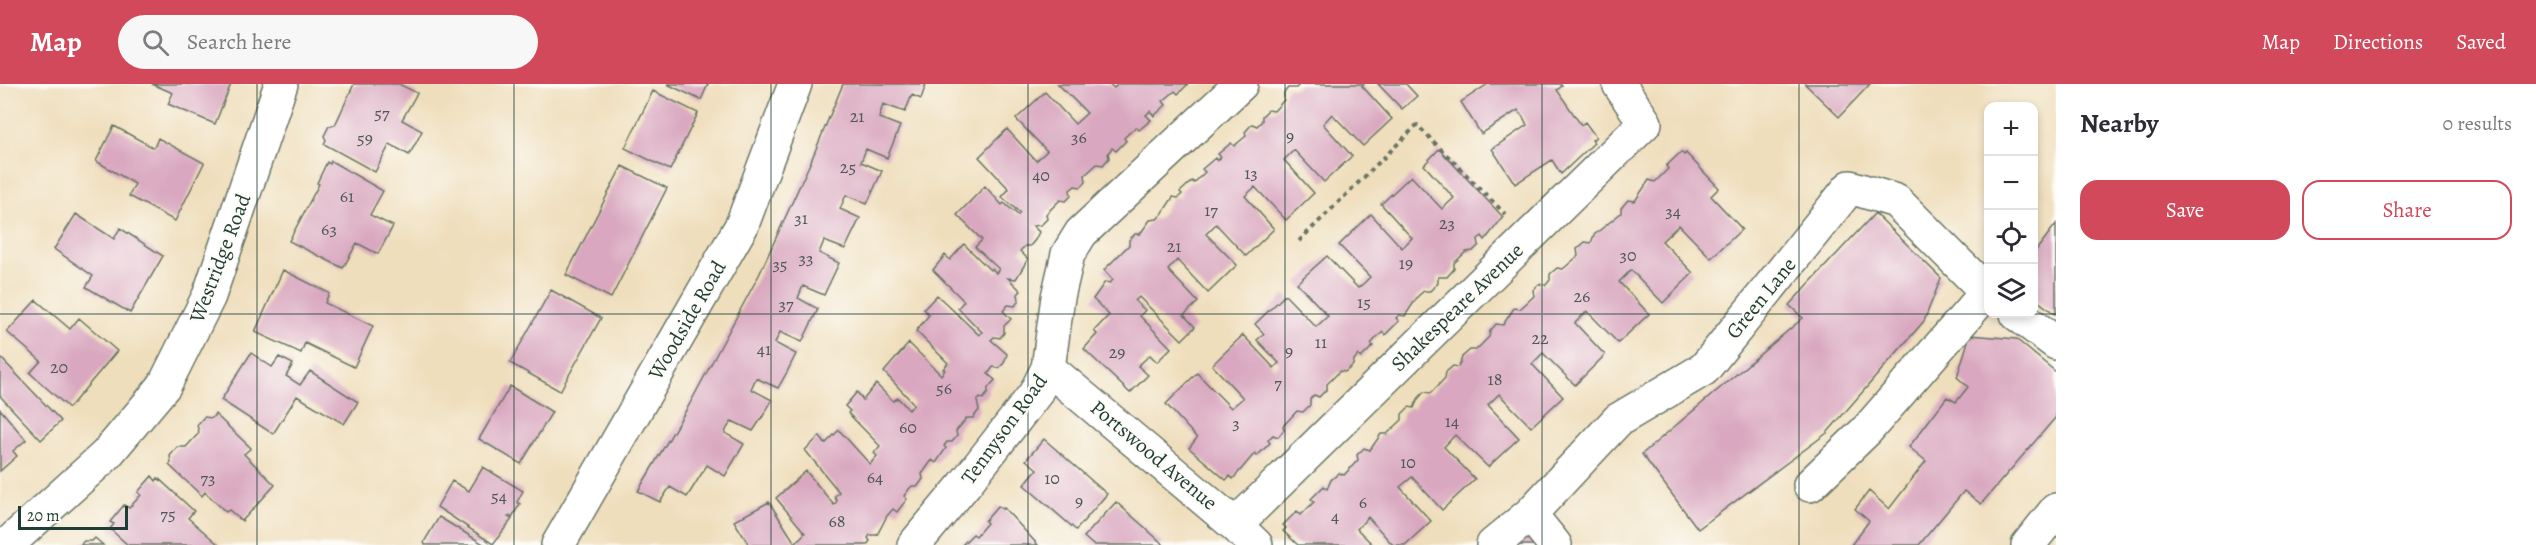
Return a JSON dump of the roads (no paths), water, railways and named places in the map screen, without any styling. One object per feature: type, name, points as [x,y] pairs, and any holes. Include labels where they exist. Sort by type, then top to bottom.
[{"type":"street","name":"Westridge Road","points":[[7,545],[106,455],[164,386],[209,296],[281,84]]},
{"type":"street","name":"Woodside Road","points":[[558,545],[742,225],[795,84]]},
{"type":"street","name":"Tennyson Road","points":[[914,545],[1035,394],[1048,368],[1058,297],[1068,254],[1081,233],[1241,84]]},
{"type":"street","name":"Shakespeare Avenue","points":[[1246,535],[1528,238],[1645,123],[1619,84]]},
{"type":"street","name":"Green Lane","points":[[1493,545],[1530,514],[1618,420],[1704,369],[1850,187],[1896,201],[1984,288]]},
{"type":"street","points":[[1810,486],[1867,430],[1984,297]]},
{"type":"street","points":[[2022,318],[2056,343]]},
{"type":"street","name":"Portswood Avenue","points":[[1048,368],[1246,535]]},
{"type":"street","points":[[2028,545],[2056,510]]},
{"type":"street","points":[[1530,514],[1555,545]]}]
